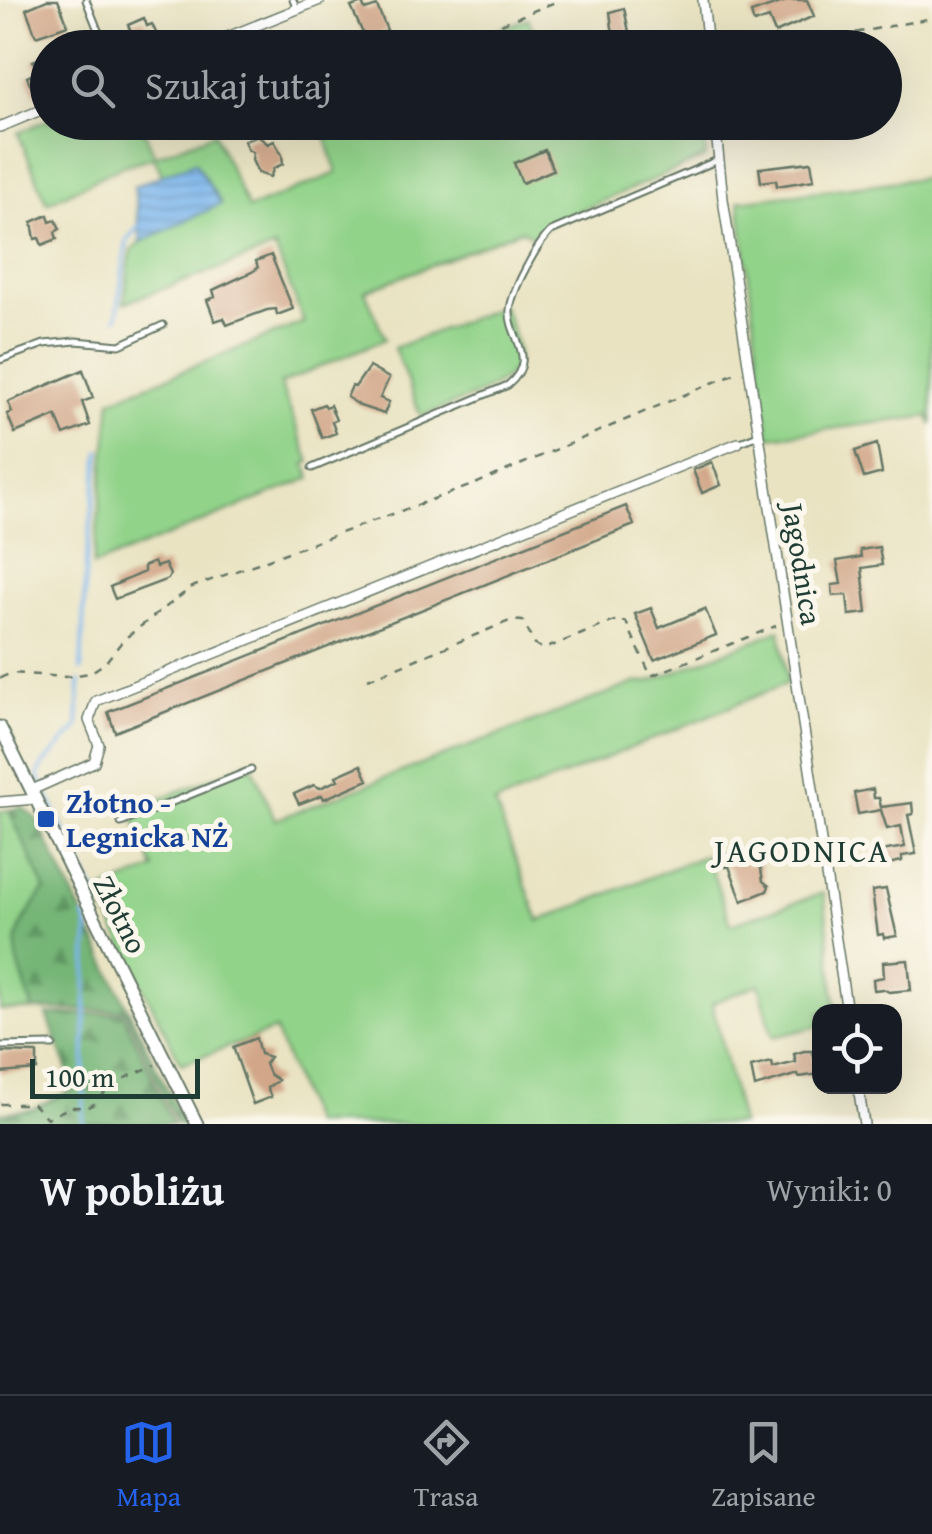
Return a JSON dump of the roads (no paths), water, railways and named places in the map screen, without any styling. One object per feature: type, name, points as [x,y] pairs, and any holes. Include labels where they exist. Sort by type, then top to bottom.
[{"type":"street","points":[[240,30],[295,5],[320,0]]},
{"type":"street","points":[[704,0],[706,30]]},
{"type":"street","points":[[0,126],[30,114]]},
{"type":"street","name":"Jagodnica","points":[[716,140],[846,1004]]},
{"type":"street","points":[[0,802],[39,790],[94,762],[99,745],[89,720],[96,702],[738,443]]},
{"type":"street","name":"Złotno","points":[[0,727],[39,790],[197,1124]]},
{"type":"street","points":[[859,1094],[864,1124]]},
{"type":"lane","points":[[86,0],[98,30]]},
{"type":"lane","points":[[312,468],[508,385],[517,377],[522,362],[522,346],[510,310],[536,245],[551,232],[718,160]]},
{"type":"lane","points":[[0,360],[44,344],[76,341],[120,346],[163,324]]},
{"type":"lane","points":[[738,443],[758,435]]},
{"type":"lane","points":[[121,823],[251,770]]},
{"type":"lane","points":[[0,1046],[53,1045]]},
{"type":"water","points":[[195,162],[221,204],[141,242],[134,186]]},
{"type":"waterway","points":[[117,318],[127,240],[139,226]]},
{"type":"waterway","points":[[81,670],[86,563],[100,451]]},
{"type":"waterway","points":[[80,682],[78,727],[42,766],[38,776],[100,905]]},
{"type":"waterway","points":[[83,1124],[88,924],[84,916]]},
{"type":"place","name":"Złotno - Legnicka NŻ","points":[[46,819]]},
{"type":"district","name":"JAGODNICA","points":[[802,850]]}]
